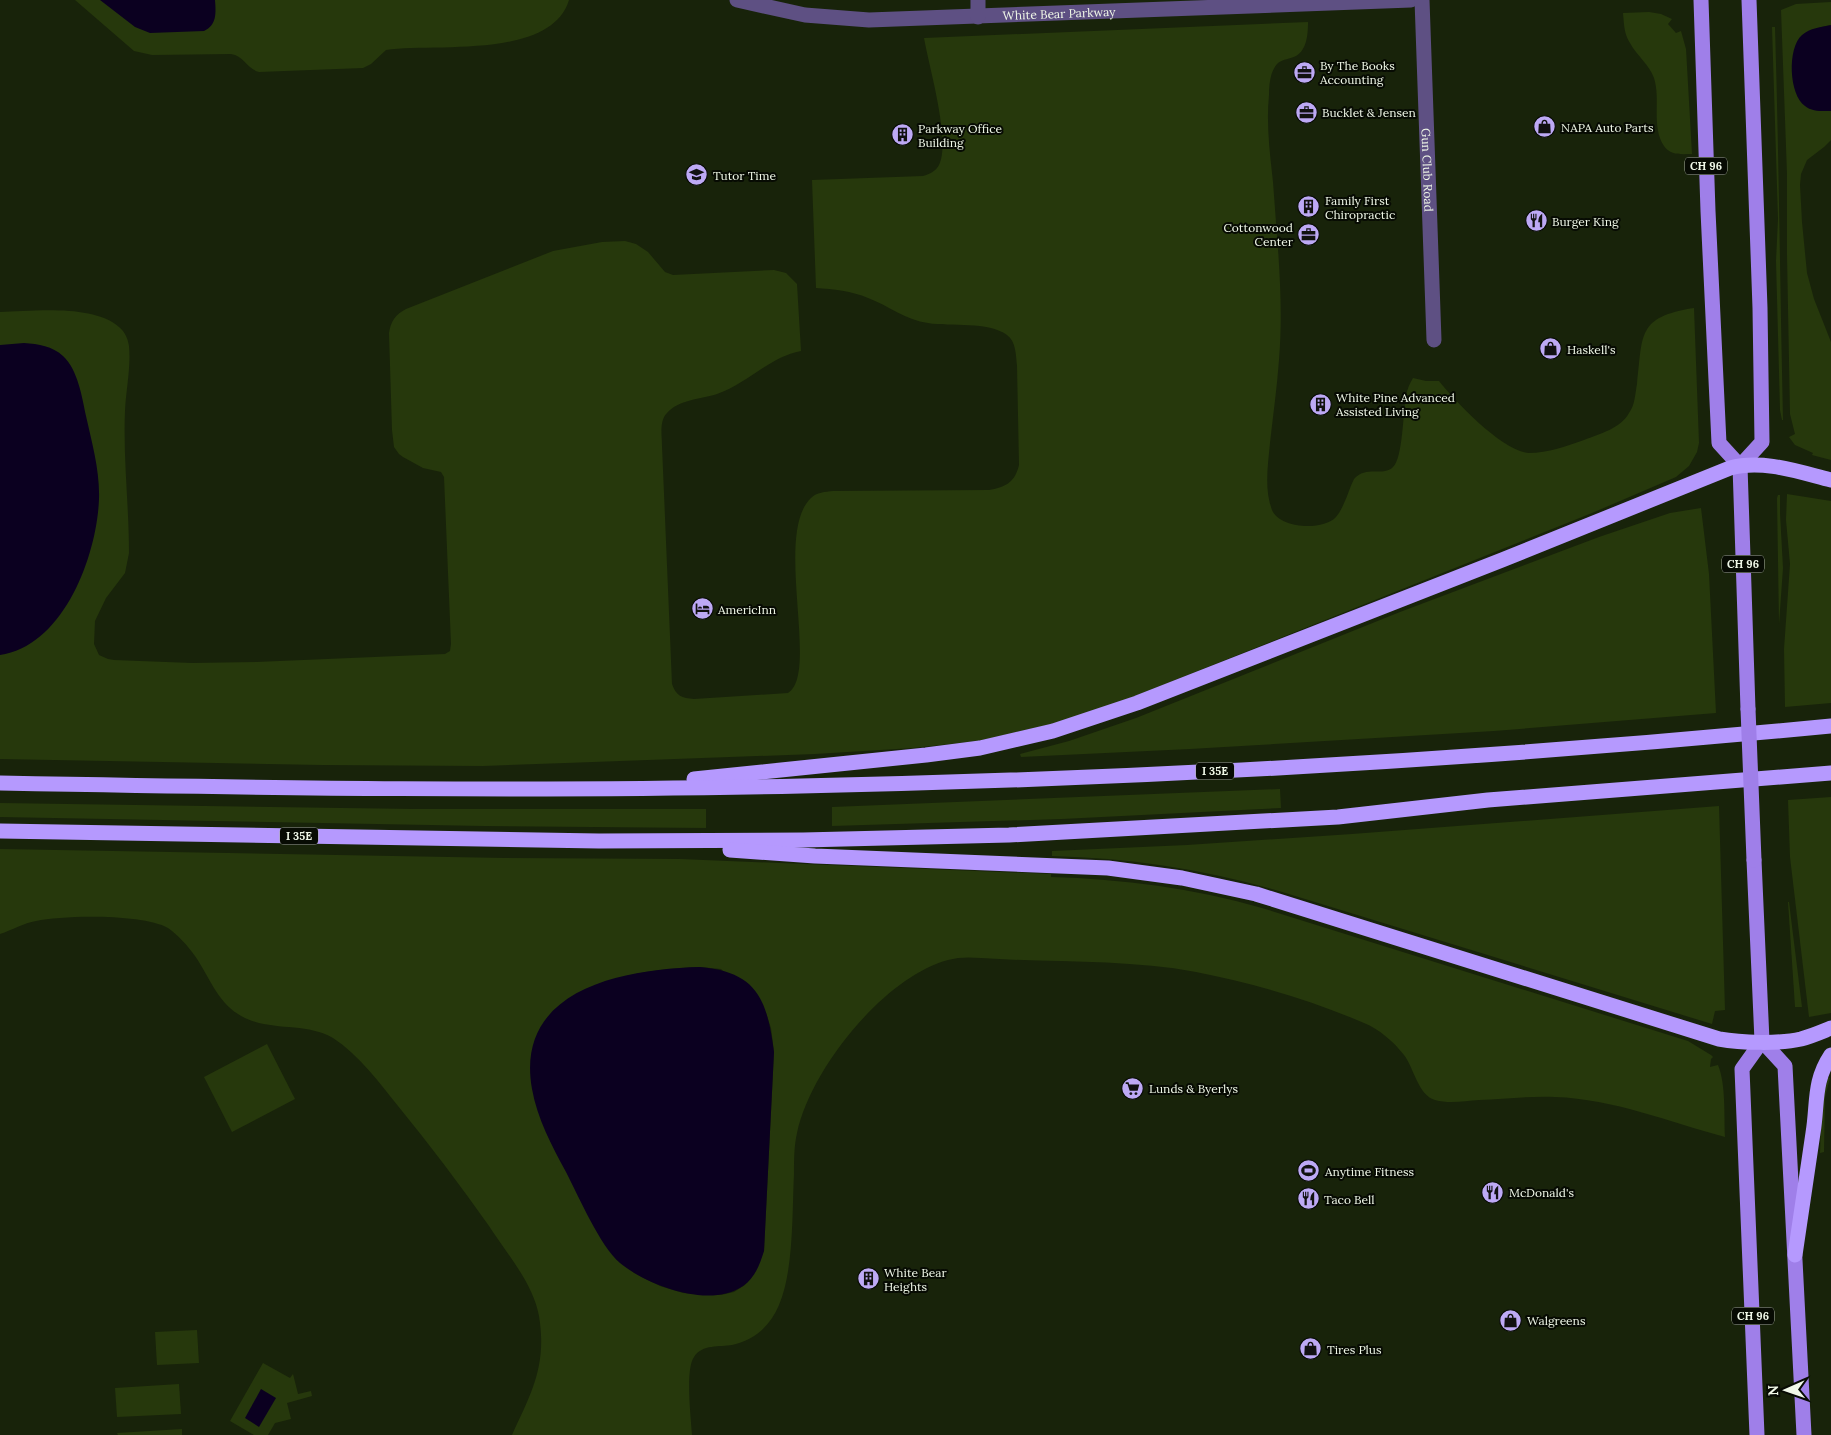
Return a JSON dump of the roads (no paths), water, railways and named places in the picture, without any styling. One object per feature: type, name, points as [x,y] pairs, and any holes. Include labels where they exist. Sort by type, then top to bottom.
[{"type":"highway","points":[[598,789],[944,753],[996,745],[1059,730],[1146,700],[1725,470],[1740,466],[1779,467],[1831,480]]},
{"type":"highway","name":"I 35E","points":[[0,783],[352,789],[598,789],[904,783],[1216,771],[1532,752],[1831,726]]},
{"type":"highway","name":"I 35E","points":[[0,831],[599,841],[886,839],[1009,835],[1338,817],[1488,800],[1831,773]]},
{"type":"highway","points":[[599,841],[825,856],[1085,866],[1182,878],[1256,894],[1719,1039],[1736,1041],[1797,1040],[1831,1028]]},
{"type":"highway","points":[[1795,1255],[1814,1126],[1817,1085],[1822,1070],[1831,1055]]},
{"type":"main road","name":"CH 96","points":[[1701,0],[1719,443],[1740,466],[1762,1041],[1742,1069],[1757,1435]]},
{"type":"main road","points":[[1740,466],[1762,442],[1760,308],[1749,0]]},
{"type":"main road","points":[[1762,1041],[1785,1066],[1804,1435]]},
{"type":"street","name":"White Bear Parkway","points":[[737,0],[787,11],[842,19],[882,20],[1411,0]]},
{"type":"street","points":[[978,0],[978,17]]},
{"type":"street","name":"Gun Club Road","points":[[1422,0],[1434,340]]},
{"type":"place","name":"By The Books Accounting","points":[[1304,72]]},
{"type":"place","name":"Bucklet & Jensen","points":[[1306,112]]},
{"type":"place","name":"NAPA Auto Parts","points":[[1545,127]]},
{"type":"place","name":"Parkway Office Building","points":[[902,135]]},
{"type":"place","name":"Tutor Time","points":[[697,175]]},
{"type":"place","name":"Family First Chiropractic","points":[[1309,207]]},
{"type":"place","name":"Burger King","points":[[1536,221]]},
{"type":"place","name":"Cottonwood Center","points":[[1309,234]]},
{"type":"place","name":"Haskell's","points":[[1551,349]]},
{"type":"place","name":"White Pine Advanced Assisted Living","points":[[1320,404]]},
{"type":"place","name":"AmericInn","points":[[702,609]]},
{"type":"place","name":"Lunds & Byerlys","points":[[1133,1088]]},
{"type":"place","name":"Anytime Fitness","points":[[1309,1171]]},
{"type":"place","name":"McDonald's","points":[[1493,1192]]},
{"type":"place","name":"Taco Bell","points":[[1308,1199]]},
{"type":"place","name":"White Bear Heights","points":[[868,1279]]},
{"type":"place","name":"Walgreens","points":[[1511,1320]]},
{"type":"place","name":"Tires Plus","points":[[1311,1349]]}]
